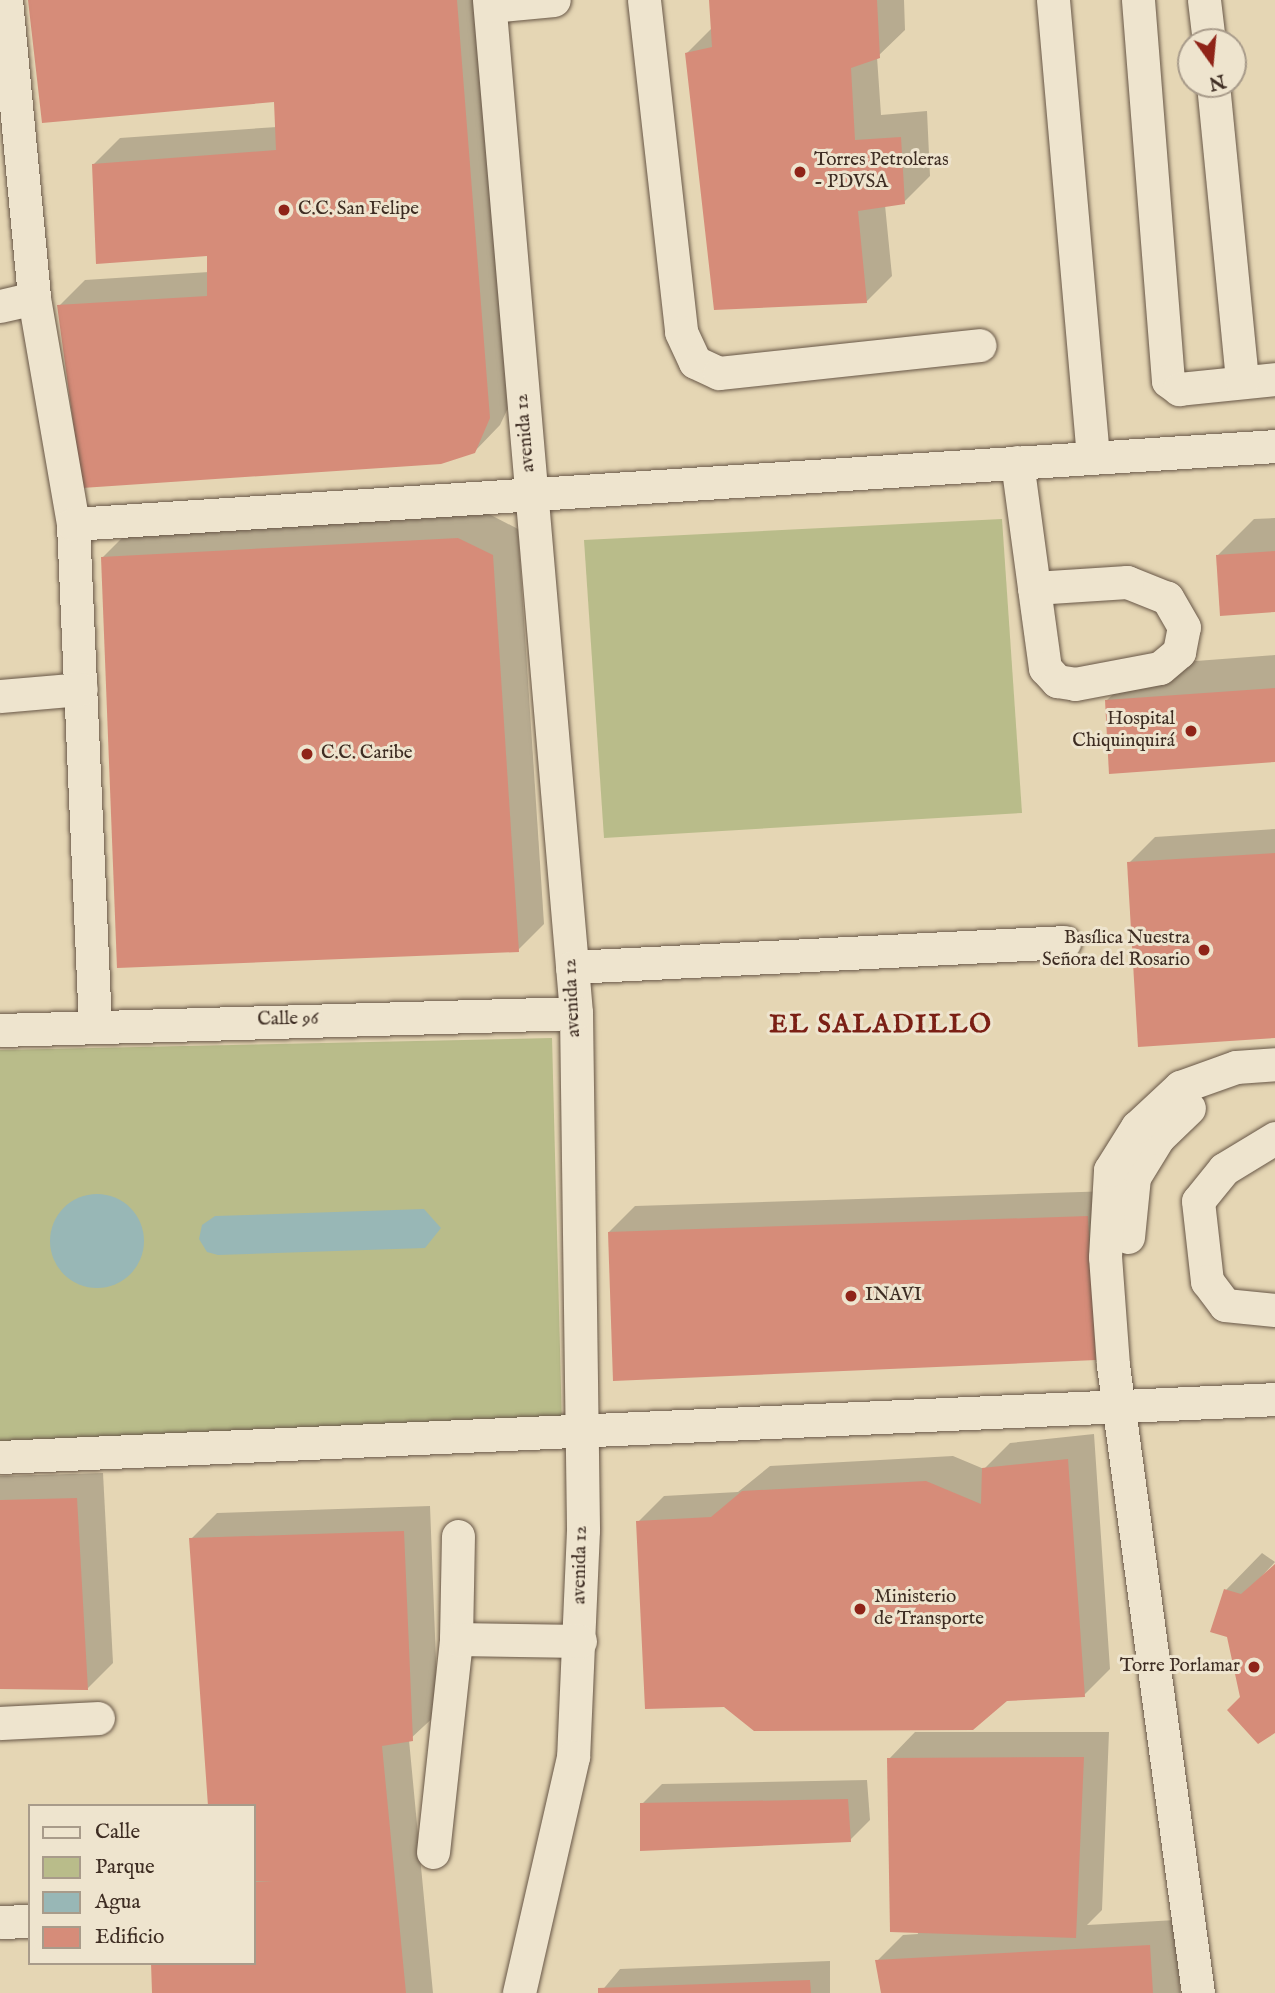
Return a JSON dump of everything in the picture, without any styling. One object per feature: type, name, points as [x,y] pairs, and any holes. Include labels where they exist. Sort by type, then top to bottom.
[{"type":"street","points":[[6,0],[34,298],[73,524],[95,1025]]},
{"type":"street","points":[[490,3],[554,0]]},
{"type":"street","points":[[644,0],[681,332],[695,362],[719,373],[980,345]]},
{"type":"street","points":[[1053,0],[1093,457]]},
{"type":"street","points":[[1138,0],[1168,381],[1179,389],[1275,379]]},
{"type":"street","points":[[1205,0],[1208,28]]},
{"type":"street","name":"avenida 12","points":[[490,3],[576,1013],[580,1431],[579,1641],[573,1757],[519,1993]]},
{"type":"street","points":[[1214,98],[1242,382]]},
{"type":"street","points":[[0,306],[34,298]]},
{"type":"street","points":[[73,524],[531,497],[1275,446]]},
{"type":"street","points":[[1017,462],[1045,668],[1057,681],[1075,684],[1160,668],[1179,652],[1184,627],[1167,598],[1126,582],[1034,587]]},
{"type":"street","points":[[0,696],[80,689]]},
{"type":"street","points":[[572,967],[1064,942]]},
{"type":"street","name":"Calle 96","points":[[0,1030],[95,1025],[576,1013]]},
{"type":"street","points":[[1198,1993],[1121,1407],[1105,1257],[1110,1170],[1137,1127],[1180,1087],[1236,1067],[1275,1064]]},
{"type":"street","points":[[1121,1407],[1134,1177],[1158,1138],[1194,1104],[1243,1085],[1275,1084]]},
{"type":"street","points":[[1275,1138],[1224,1169],[1198,1200],[1207,1282],[1225,1305],[1275,1310]]},
{"type":"street","points":[[0,1457],[1275,1399]]},
{"type":"street","points":[[433,1852],[456,1639],[458,1536]]},
{"type":"street","points":[[456,1639],[579,1641]]},
{"type":"street","points":[[0,1723],[98,1718]]},
{"type":"street","points":[[0,1922],[28,1921]]},
{"type":"green space","points":[[1002,519],[1022,813],[604,838],[584,540]]},
{"type":"green space","points":[[552,1038],[562,1427],[0,1444],[0,1050]]},
{"type":"water","points":[[88,1194],[106,1194],[131,1207],[141,1223],[144,1241],[141,1259],[131,1275],[106,1288],[88,1288],[63,1275],[50,1250],[50,1232],[63,1207]]},
{"type":"water","points":[[424,1209],[441,1228],[425,1248],[218,1255],[207,1252],[199,1239],[202,1225],[215,1216]]},
{"type":"building","name":"C.C. San Felipe","points":[[28,0],[457,0],[490,418],[475,453],[441,464],[82,488],[57,305],[207,296],[207,256],[96,264],[92,164],[276,150],[274,102],[42,123]]},
{"type":"building","name":"Torres Petroleras - PDVSA","points":[[709,0],[877,0],[880,58],[851,68],[855,140],[901,137],[905,204],[858,211],[867,303],[714,310],[685,53],[712,47]]},
{"type":"building","name":"C.C. Caribe","points":[[458,538],[493,555],[519,952],[117,968],[101,557]]},
{"type":"building","points":[[1275,551],[1275,612],[1220,616],[1216,555]]},
{"type":"building","name":"Hospital Chiquinquirá","points":[[1275,688],[1275,762],[1109,774],[1105,700]]},
{"type":"building","name":"Basílica Nuestra Señora del Rosario","points":[[1275,853],[1275,1038],[1138,1047],[1127,862]]},
{"type":"building","name":"INAVI","points":[[1088,1216],[1096,1360],[613,1381],[608,1232]]},
{"type":"building","name":"Ministerio de Transporte","points":[[1068,1459],[1085,1697],[1007,1701],[973,1730],[754,1731],[724,1707],[645,1709],[636,1521],[711,1517],[742,1491],[926,1481],[981,1504],[982,1468]]},
{"type":"building","points":[[77,1498],[88,1690],[0,1689],[0,1500]]},
{"type":"building","points":[[404,1531],[413,1741],[382,1746],[406,1993],[152,1993],[151,1965],[256,1965],[256,1882],[273,1881],[256,1881],[256,1804],[208,1804],[189,1538]]},
{"type":"building","name":"Torre Porlamar","points":[[1275,1564],[1275,1733],[1258,1744],[1227,1710],[1240,1697],[1227,1637],[1210,1632],[1224,1589],[1241,1594]]},
{"type":"building","points":[[1084,1757],[1076,1938],[890,1932],[887,1758]]},
{"type":"building","points":[[848,1799],[851,1842],[640,1851],[640,1803]]},
{"type":"building","points":[[1150,1945],[1153,1993],[881,1993],[875,1960]]},
{"type":"building","points":[[810,1980],[811,1993],[598,1993],[598,1988]]},
{"type":"place","name":"Torres Petroleras - PDVSA","points":[[800,172]]},
{"type":"place","name":"C.C. San Felipe","points":[[284,210]]},
{"type":"place","name":"Hospital Chiquinquirá","points":[[1191,731]]},
{"type":"place","name":"C.C. Caribe","points":[[307,754]]},
{"type":"place","name":"Basílica Nuestra Señora del Rosario","points":[[1204,950]]},
{"type":"place","name":"INAVI","points":[[851,1296]]},
{"type":"place","name":"Ministerio de Transporte","points":[[860,1609]]},
{"type":"place","name":"Torre Porlamar","points":[[1254,1667]]},
{"type":"district","name":"EL SALADILLO","points":[[881,1025]]}]
